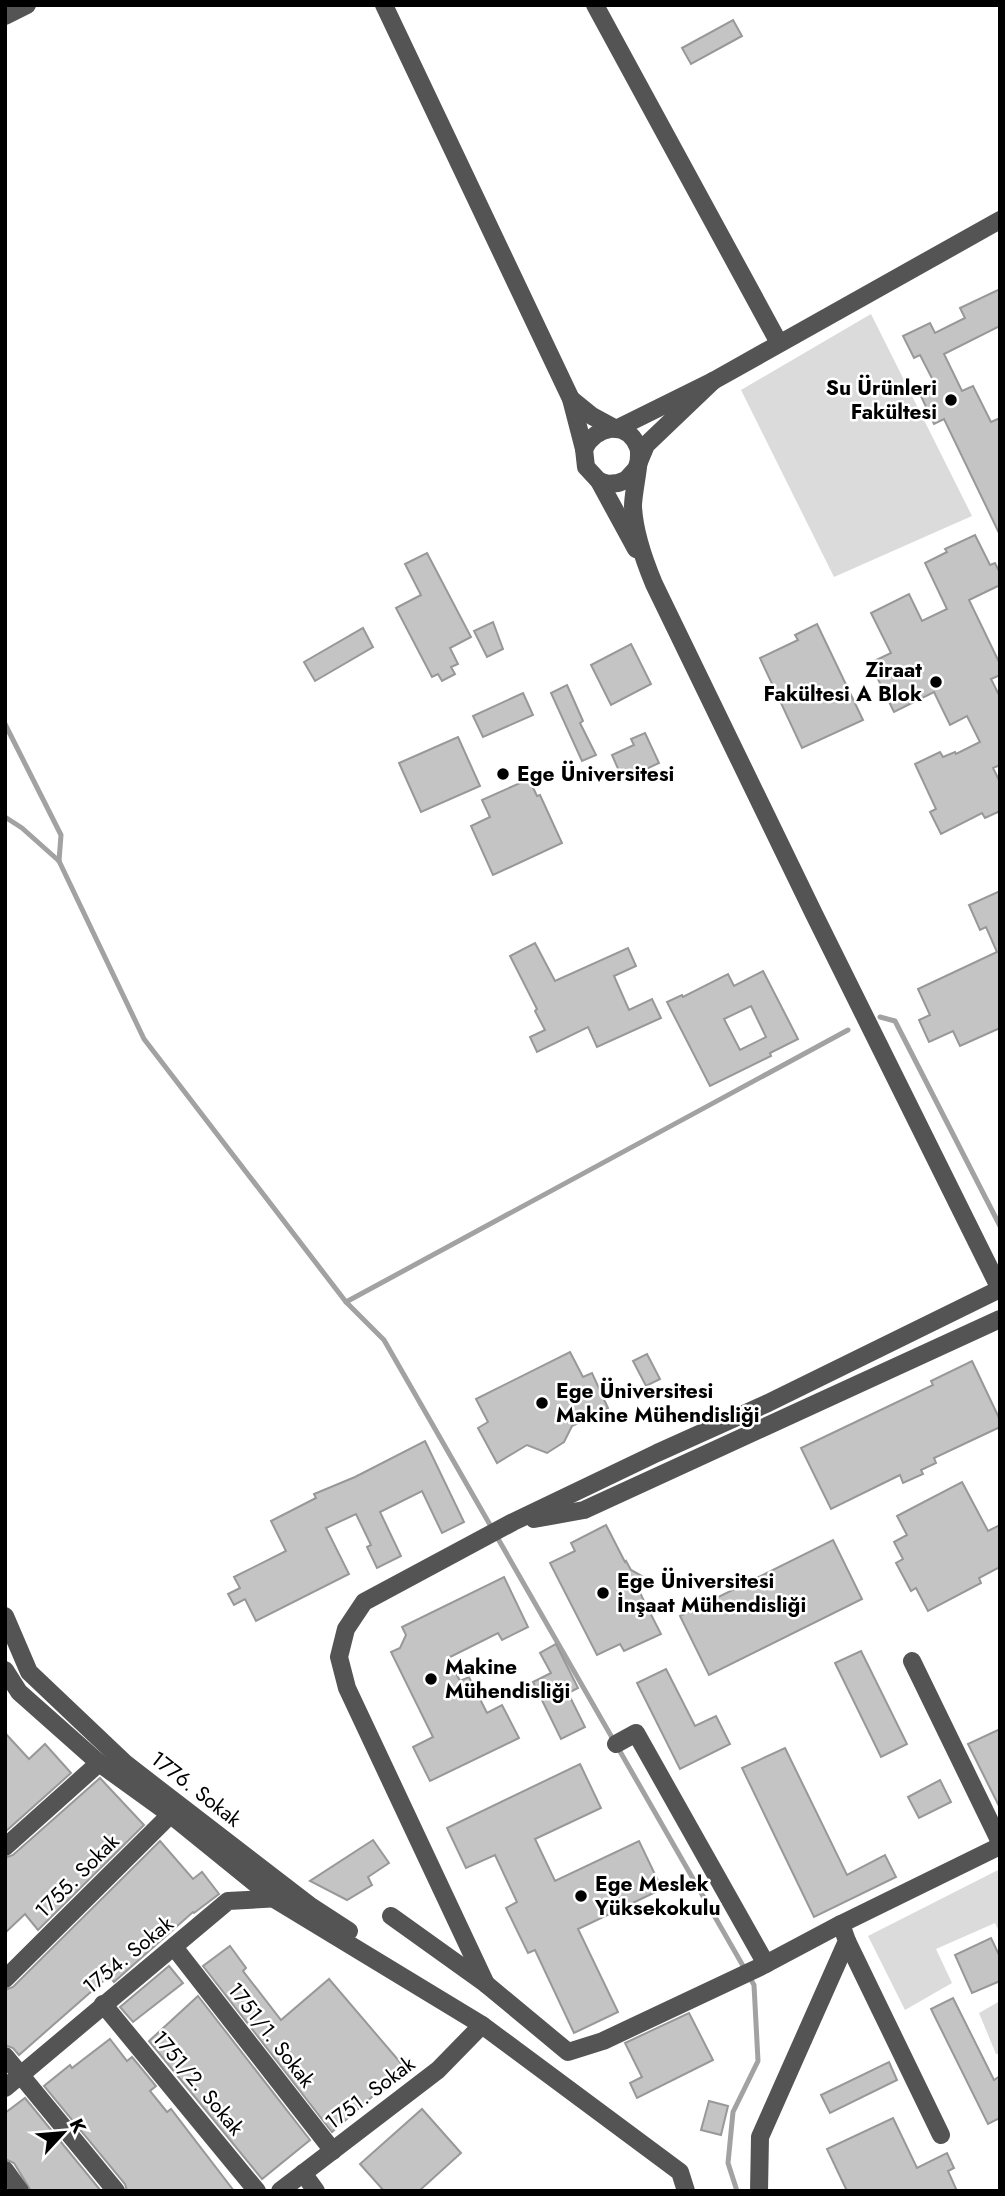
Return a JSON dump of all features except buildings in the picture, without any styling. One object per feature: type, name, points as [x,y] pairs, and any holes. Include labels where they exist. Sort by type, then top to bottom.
[{"type":"street","points":[[5,16],[27,5]]},
{"type":"street","points":[[384,5],[571,399],[586,467],[599,481],[649,573],[1000,1289],[768,1403],[503,1528],[364,1602],[346,1629],[339,1657],[346,1688],[486,1984]]},
{"type":"street","points":[[595,5],[779,343]]},
{"type":"street","points":[[584,449],[595,433],[604,429],[616,429],[712,381],[1000,219]]},
{"type":"street","points":[[599,481],[608,484],[626,480],[636,468],[646,445],[712,381]]},
{"type":"street","points":[[571,399],[592,416],[625,432],[638,446],[633,506],[640,547],[649,573]]},
{"type":"street","points":[[503,1528],[584,1510],[1000,1319]]},
{"type":"street","points":[[768,1403],[778,1421]]},
{"type":"street","points":[[682,1442],[690,1461]]},
{"type":"street","name":"1776. Sokak","points":[[5,1616],[29,1672],[175,1810],[276,1900],[482,2025],[680,2172],[686,2191]]},
{"type":"street","points":[[391,1916],[486,1984],[568,2052],[603,2041],[763,1966],[1000,1844],[912,1661]]},
{"type":"street","name":"1776. Sokak","points":[[5,1670],[12,1697],[99,1763],[175,1810],[372,1945],[389,1968]]},
{"type":"street","points":[[12,1697],[36,1679]]},
{"type":"street","points":[[616,1744],[636,1733],[763,1966]]},
{"type":"street","points":[[5,1847],[99,1763]]},
{"type":"street","name":"1755. Sokak","points":[[5,1979],[175,1810]]},
{"type":"street","name":"1754. Sokak","points":[[5,2088],[228,1901],[276,1900],[294,1893]]},
{"type":"street","points":[[841,1924],[941,2135]]},
{"type":"street","points":[[759,2191],[760,2137],[848,1941]]},
{"type":"street","name":"1751/1. Sokak","points":[[174,1947],[332,2151]]},
{"type":"street","name":"1751/2. Sokak","points":[[103,2004],[257,2191]]},
{"type":"street","name":"1751. Sokak","points":[[280,2191],[438,2070],[482,2025]]},
{"type":"street","points":[[5,2056],[116,2191]]},
{"type":"street","points":[[5,2170],[20,2191]]},
{"type":"street","points":[[303,2173],[316,2191]]},
{"type":"shaded area","points":[[871,314],[972,516],[834,577],[741,390]]},
{"type":"shaded area","points":[[1000,1869],[1000,1934],[995,1923],[936,1949],[952,1983],[905,2010],[868,1936]]},
{"type":"shaded area","points":[[1000,2001],[1000,2054],[996,2054],[979,2013]]},
{"type":"waterway","points":[[5,724],[61,835],[59,861]]},
{"type":"waterway","points":[[5,817],[22,828],[59,861],[144,1039],[346,1302],[384,1340],[754,1985],[758,2061],[733,2112],[728,2163],[737,2191]]},
{"type":"waterway","points":[[880,1017],[895,1021],[1000,1226]]},
{"type":"waterway","points":[[346,1302],[848,1030]]},
{"type":"place","name":"Su Ürünleri Fakültesi","points":[[951,400]]},
{"type":"place","name":"Ziraat Fakültesi A Blok","points":[[936,682]]},
{"type":"place","name":"Ege Üniversitesi","points":[[503,774]]},
{"type":"place","name":"Ege Üniversitesi Makine Mühendisliği","points":[[542,1403]]},
{"type":"place","name":"Ege Üniversitesi İnşaat Mühendisliği","points":[[603,1593]]},
{"type":"place","name":"Makine Mühendisliği","points":[[431,1679]]},
{"type":"place","name":"Ege Meslek Yüksekokulu","points":[[581,1896]]}]
